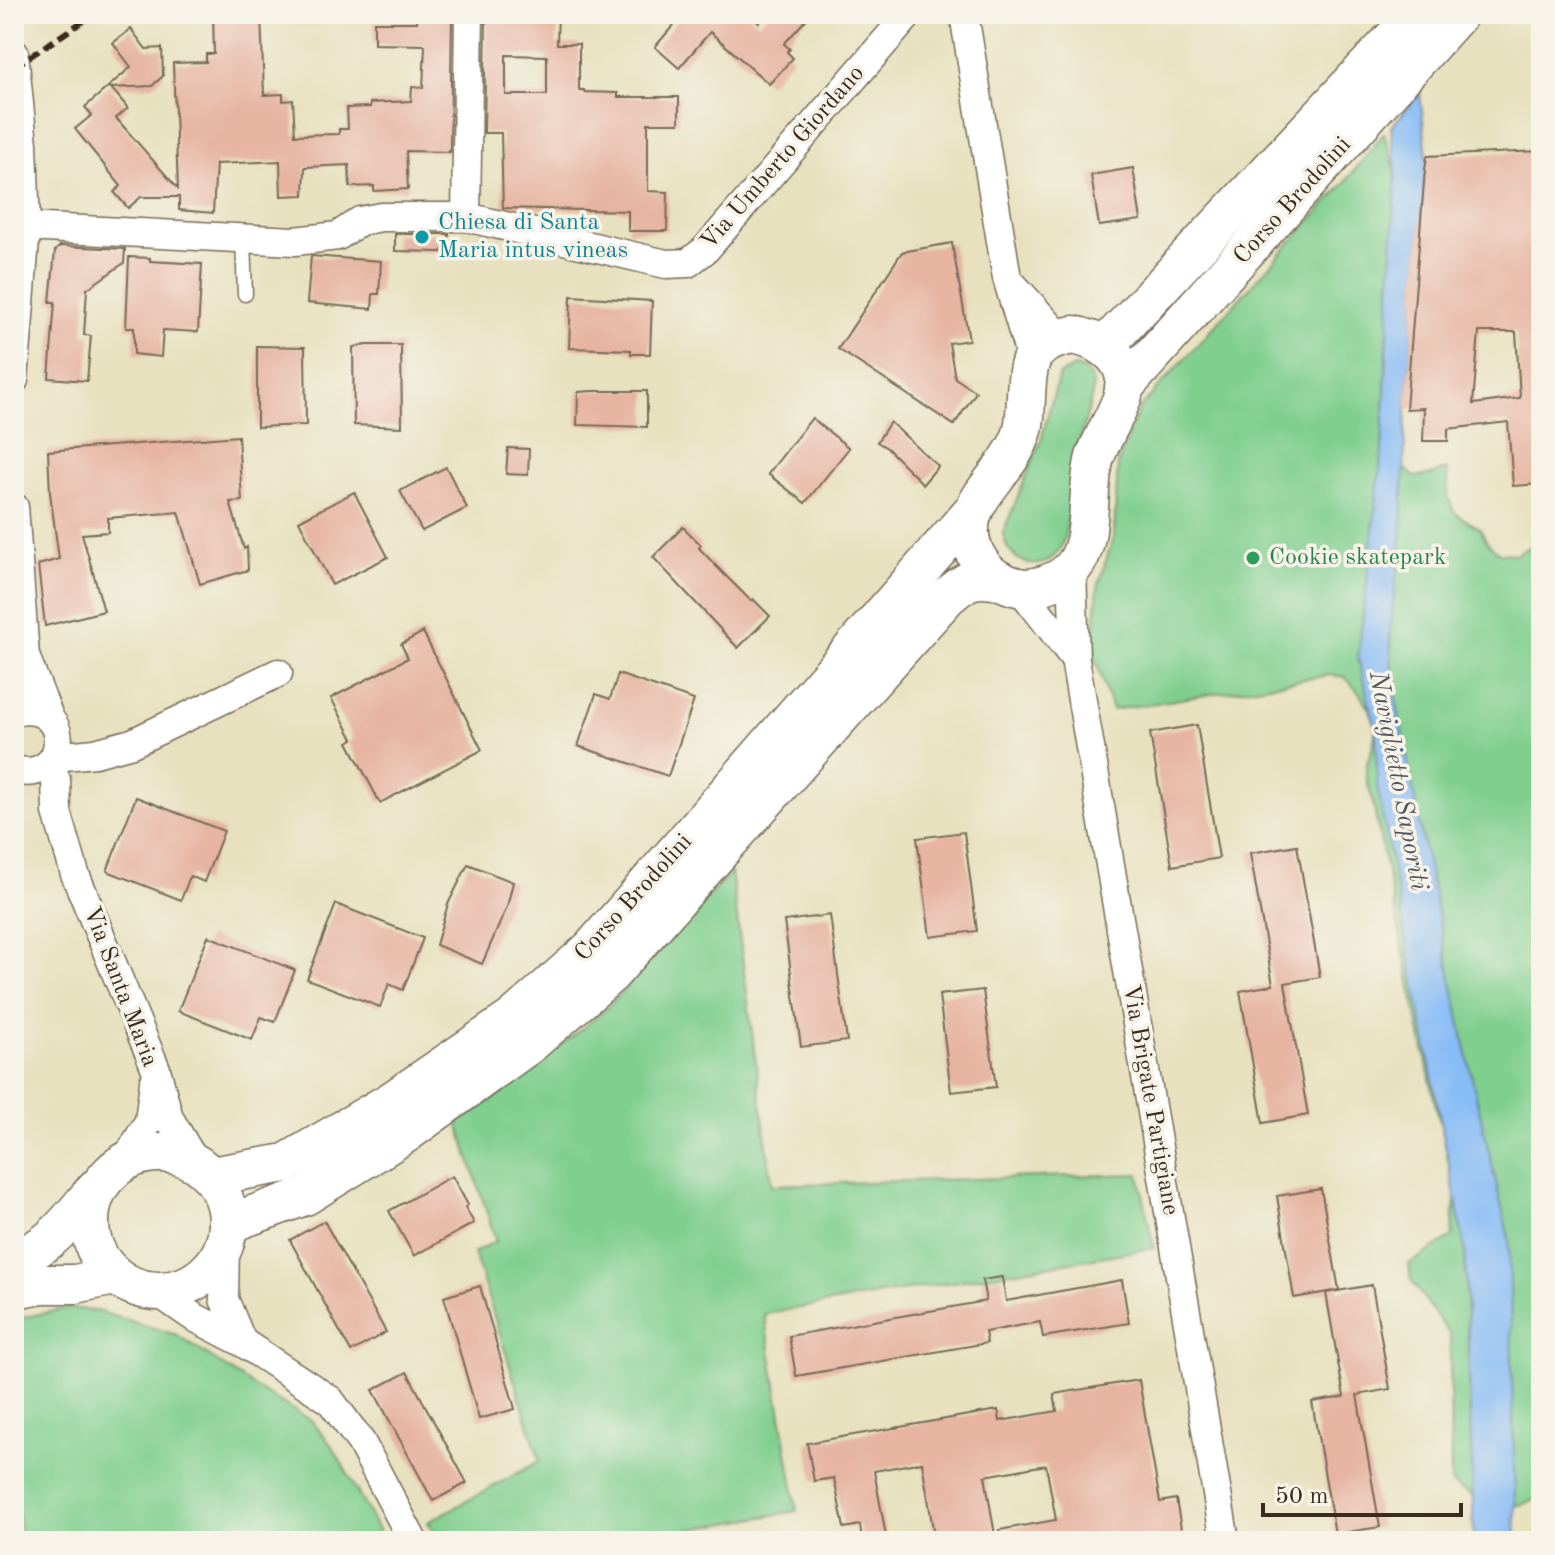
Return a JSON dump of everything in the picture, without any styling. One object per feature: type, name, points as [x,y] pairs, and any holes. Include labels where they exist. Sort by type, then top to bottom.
[{"type":"main road","name":"Corso Brodolini","points":[[1104,347],[1416,14]]},
{"type":"main road","name":"Corso Brodolini","points":[[226,1234],[305,1196],[405,1134],[530,1044],[611,974],[963,582],[978,577],[1030,588],[1057,581],[1072,569],[1081,556],[1088,536],[1091,478],[1096,457],[1104,432],[1119,406],[1124,387],[1459,14]]},
{"type":"main road","points":[[1032,362],[1033,355],[1043,345],[1060,337],[1073,335],[1090,338],[1120,364],[1126,380],[1124,387]]},
{"type":"main road","name":"Corso Brodolini","points":[[114,1171],[161,1152],[203,1169],[286,1163],[390,1102],[513,1018],[591,949],[974,509],[1007,465],[1021,436],[1032,362]]},
{"type":"main road","points":[[974,509],[970,529],[972,552],[989,574],[1010,584]]},
{"type":"main road","points":[[14,1289],[42,1284],[75,1284],[115,1276],[156,1291],[178,1289],[198,1279],[214,1264],[226,1234],[225,1199],[203,1169]]},
{"type":"main road","points":[[14,1257],[36,1250],[114,1171]]},
{"type":"main road","points":[[114,1171],[89,1215],[94,1248],[115,1276]]},
{"type":"street","points":[[466,217],[469,14]]},
{"type":"street","name":"Via Umberto Giordano","points":[[26,227],[295,241],[338,236],[360,221],[381,217],[466,217],[666,264],[688,263],[705,250],[909,14]]},
{"type":"street","points":[[964,14],[1007,278],[1032,362]]},
{"type":"street","points":[[14,53],[26,227],[14,380]]},
{"type":"street","points":[[1007,278],[1060,337]]},
{"type":"street","points":[[14,507],[25,656],[59,740],[29,768]]},
{"type":"street","name":"Via Brigate Partigiane","points":[[1072,569],[1075,659],[1225,1541]]},
{"type":"street","name":"Via Brigate Partigiane","points":[[1010,584],[1075,659]]},
{"type":"street","points":[[14,691],[25,656]]},
{"type":"street","points":[[29,768],[132,743],[278,673]]},
{"type":"street","points":[[14,712],[26,709],[38,711],[52,723],[91,738],[132,743]]},
{"type":"street","name":"Via Santa Maria","points":[[29,768],[57,812],[75,874],[156,1069],[149,1121],[114,1171]]},
{"type":"street","points":[[156,1069],[169,1118],[203,1169]]},
{"type":"street","points":[[226,1234],[224,1299],[242,1342]]},
{"type":"street","points":[[156,1291],[192,1316],[242,1342],[330,1400],[361,1442],[413,1541]]},
{"type":"lane","points":[[243,239],[245,294]]},
{"type":"green space","points":[[1384,133],[1396,173],[1382,451],[1415,477],[1447,469],[1448,496],[1454,512],[1481,530],[1487,542],[1499,553],[1516,554],[1541,541],[1541,1494],[1520,1505],[1484,1501],[1451,1483],[1450,1335],[1411,1280],[1409,1264],[1452,1237],[1456,1187],[1367,782],[1366,767],[1375,732],[1370,709],[1345,677],[1331,675],[1112,710],[1093,652],[1098,586],[1114,535],[1118,462],[1139,409],[1342,186]]},
{"type":"green space","points":[[1075,367],[1088,374],[1093,388],[1072,471],[1064,539],[1053,557],[1045,562],[1027,563],[1011,552],[1003,533],[1041,440],[1059,375]]},
{"type":"green space","points":[[731,872],[772,1185],[1139,1174],[1154,1248],[764,1314],[797,1511],[622,1541],[441,1541],[428,1522],[540,1461],[474,1253],[496,1241],[458,1123],[502,1093],[605,1010]]},
{"type":"green space","points":[[69,1308],[97,1311],[177,1335],[256,1388],[311,1420],[333,1447],[384,1541],[23,1541],[14,1500],[14,1319]]},
{"type":"water","name":"Naviglietto Saporiti","points":[[1420,93],[1427,156],[1406,409],[1402,529],[1390,632],[1392,678],[1473,1083],[1509,1239],[1516,1541],[1474,1541],[1465,1249],[1377,786],[1376,730],[1358,658],[1382,451],[1396,173],[1391,127]]},
{"type":"building","points":[[213,14],[261,14],[264,95],[283,94],[283,101],[293,100],[295,135],[339,134],[339,129],[348,129],[347,108],[370,107],[370,103],[411,101],[412,87],[423,88],[425,45],[374,44],[374,22],[417,22],[417,14],[452,14],[450,152],[406,151],[408,189],[374,191],[374,186],[350,187],[349,165],[305,167],[304,195],[281,196],[280,161],[216,164],[213,213],[179,210],[179,197],[141,197],[128,208],[114,192],[121,186],[75,129],[92,115],[85,107],[131,67],[113,43],[131,29],[146,49],[162,48],[163,76],[152,86],[111,88],[128,108],[116,118],[178,189],[173,63],[206,62],[206,54],[214,54]]},
{"type":"building","points":[[486,14],[558,14],[557,44],[579,44],[579,90],[618,93],[618,97],[679,97],[679,123],[648,123],[648,191],[668,192],[667,231],[628,231],[628,211],[503,208],[501,133],[484,133]],"holes":[[[506,55],[547,56],[547,95],[506,95]]]},
{"type":"building","points":[[683,14],[748,14],[759,23],[768,14],[811,14],[784,44],[793,58],[769,84],[710,32],[679,68],[655,47]]},
{"type":"building","points":[[1541,151],[1541,484],[1513,486],[1508,422],[1448,429],[1448,441],[1423,441],[1424,408],[1406,409],[1427,156]],"holes":[[[1479,332],[1516,332],[1520,398],[1473,404]]]},
{"type":"building","points":[[1133,168],[1141,220],[1099,226],[1091,175]]},
{"type":"building","name":"Chiesa di Santa Maria intus vineas","points":[[395,234],[449,234],[449,243],[441,252],[395,251]]},
{"type":"building","points":[[952,243],[969,340],[949,343],[955,378],[976,392],[954,425],[838,349],[902,252]]},
{"type":"building","points":[[60,246],[125,249],[124,263],[87,289],[84,335],[91,336],[87,381],[49,378],[55,302],[50,302],[55,251]]},
{"type":"building","points":[[311,256],[381,261],[379,294],[373,294],[372,309],[307,303]]},
{"type":"building","points":[[129,257],[202,264],[198,332],[163,330],[161,357],[134,354],[134,328],[126,328]]},
{"type":"building","points":[[571,296],[652,301],[650,354],[631,354],[631,350],[569,348]]},
{"type":"building","points":[[401,345],[402,427],[354,425],[353,347]]},
{"type":"building","points":[[257,346],[305,347],[306,425],[257,427]]},
{"type":"building","points":[[647,391],[647,427],[577,425],[578,392]]},
{"type":"building","points":[[812,418],[849,448],[805,503],[768,474]]},
{"type":"building","points":[[890,422],[938,466],[923,484],[877,442]]},
{"type":"building","points":[[238,436],[242,501],[230,502],[244,549],[247,547],[248,570],[200,584],[179,512],[108,518],[108,532],[82,534],[104,611],[45,626],[38,565],[59,559],[48,451]]},
{"type":"building","points":[[508,448],[529,449],[528,475],[506,474]]},
{"type":"building","points":[[446,467],[467,508],[422,531],[400,491]]},
{"type":"building","points":[[354,492],[388,557],[332,585],[299,521]]},
{"type":"building","points":[[683,527],[719,569],[770,616],[738,648],[653,557]]},
{"type":"building","points":[[423,632],[482,750],[380,803],[348,742],[353,739],[331,698],[408,658],[401,644]]},
{"type":"building","points":[[618,674],[694,700],[668,776],[578,746],[596,694],[610,699]]},
{"type":"building","points":[[1197,725],[1219,858],[1172,866],[1150,733]]},
{"type":"building","points":[[136,797],[224,831],[204,882],[190,876],[181,900],[107,871]]},
{"type":"building","points":[[964,832],[977,931],[930,937],[917,838]]},
{"type":"building","points":[[1297,845],[1320,977],[1285,983],[1308,1115],[1263,1123],[1240,991],[1273,985],[1250,853]]},
{"type":"building","points":[[468,864],[513,882],[507,907],[482,964],[436,945],[448,904]]},
{"type":"building","points":[[336,904],[423,938],[403,990],[389,984],[380,1007],[307,979]]},
{"type":"building","points":[[830,915],[847,1041],[801,1047],[784,921]]},
{"type":"building","points":[[208,936],[295,970],[275,1022],[261,1017],[252,1040],[178,1011]]},
{"type":"building","points":[[983,990],[996,1087],[951,1092],[939,995]]},
{"type":"building","points":[[452,1176],[474,1223],[414,1256],[389,1211]]},
{"type":"building","points":[[1321,1189],[1339,1290],[1294,1298],[1277,1196]]},
{"type":"building","points":[[324,1221],[386,1332],[351,1352],[290,1240]]},
{"type":"building","points":[[1002,1277],[1006,1301],[1122,1280],[1129,1323],[1043,1337],[1040,1322],[985,1332],[987,1343],[796,1376],[789,1336],[986,1301],[982,1280]]},
{"type":"building","points":[[1372,1285],[1390,1389],[1357,1395],[1380,1527],[1335,1534],[1312,1402],[1344,1397],[1326,1293]]},
{"type":"building","points":[[480,1286],[515,1409],[479,1419],[444,1297]]},
{"type":"building","points":[[407,1372],[467,1483],[433,1501],[373,1390]]},
{"type":"building","points":[[1139,1380],[1160,1502],[1176,1499],[1183,1541],[1000,1541],[999,1530],[1056,1520],[1046,1465],[985,1476],[996,1541],[935,1541],[922,1462],[874,1471],[887,1541],[862,1541],[860,1525],[844,1528],[834,1478],[814,1481],[807,1443],[998,1410],[1000,1421],[1057,1411],[1054,1394]]},
{"type":"railway","points":[[14,67],[94,14]]},
{"type":"place","name":"Chiesa di Santa Maria intus vineas","points":[[422,237]]},
{"type":"place","name":"Cookie skatepark","points":[[1253,558]]}]
